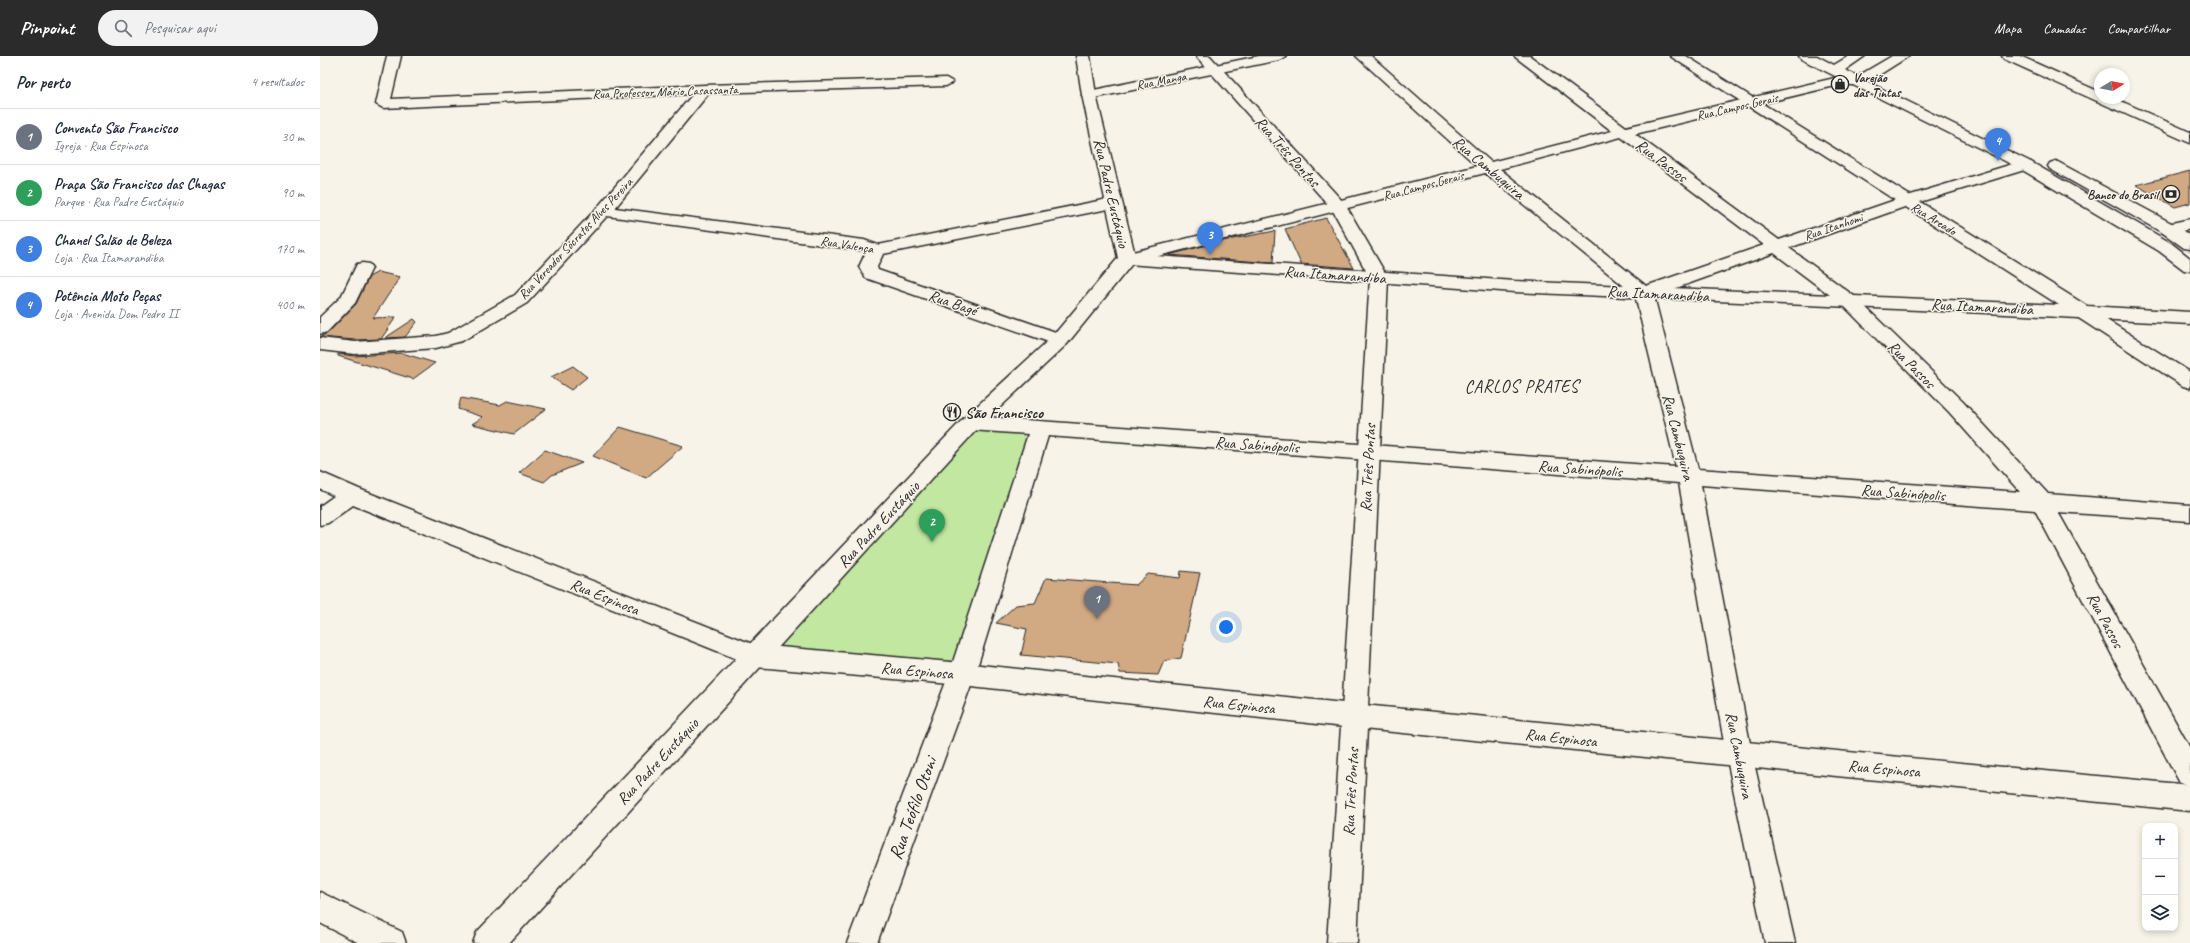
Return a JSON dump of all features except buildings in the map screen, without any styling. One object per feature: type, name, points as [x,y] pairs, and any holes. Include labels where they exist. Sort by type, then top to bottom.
[{"type":"street","name":"Rua Professor Mário Casassanta","points":[[394,56],[383,104],[705,89],[946,82]]},
{"type":"street","name":"Rua Padre Eustáquio","points":[[488,943],[971,423],[1060,340],[1127,259],[1089,94],[1083,56]]},
{"type":"street","name":"Rua Manga","points":[[1089,94],[1209,63],[1280,56]]},
{"type":"street","name":"Rua Cambuquira","points":[[1363,56],[1488,168],[1644,293],[1689,477],[1739,754],[1780,943]]},
{"type":"street","name":"Rua Passos","points":[[1520,56],[1848,300],[1956,407],[2042,502],[2190,774]]},
{"type":"street","name":"Rua Areado","points":[[1677,56],[2190,381]]},
{"type":"street","points":[[1806,56],[1835,63],[1858,82],[2025,165],[2158,243],[2190,266]]},
{"type":"street","points":[[1858,82],[1902,56]]},
{"type":"street","points":[[2009,56],[2094,95]]},
{"type":"street","points":[[1835,63],[1853,59],[1872,75],[2063,170],[2169,229],[2190,244]]},
{"type":"street","name":"Rua Três Pontas","points":[[1209,63],[1339,207],[1379,278],[1368,452],[1342,943]]},
{"type":"street","name":"Rua Campos Gerais","points":[[1127,259],[1339,207],[1624,132],[1753,103],[1839,81],[1858,82]]},
{"type":"street","name":"Rua Vereador Sócrates Alves Pereira","points":[[320,344],[355,348],[436,342],[455,337],[521,299],[603,211],[705,89]]},
{"type":"street","points":[[2114,104],[2190,138]]},
{"type":"street","name":"Rua Itanhomi","points":[[1644,293],[1907,201],[2025,165]]},
{"type":"street","name":"Rua Valença","points":[[603,211],[864,245],[876,250],[1113,203]]},
{"type":"street","points":[[2169,229],[2190,224]]},
{"type":"street","name":"Rua Bagé","points":[[876,250],[868,267],[872,274],[1060,340]]},
{"type":"street","name":"Rua Itamarandiba","points":[[1127,259],[1379,278],[1644,293],[1848,300],[2080,311],[2190,318]]},
{"type":"street","points":[[320,328],[348,299],[363,268]]},
{"type":"street","name":"Rua Sabinópolis","points":[[971,423],[2190,513]]},
{"type":"street","name":"Rua Teófilo Otoni","points":[[862,943],[962,674],[1040,428]]},
{"type":"street","name":"Rua Espinosa","points":[[320,480],[351,496],[756,656],[962,674],[1354,716],[2190,798]]},
{"type":"street","points":[[320,517],[351,496]]},
{"type":"street","points":[[320,907],[391,943]]},
{"type":"green space","points":[[971,423],[1040,428],[962,674],[756,656]]},
{"type":"place","name":"Varejão das Tintas","points":[[1840,84]]},
{"type":"place","name":"Potência Moto Peças","points":[[1998,161]]},
{"type":"place","name":"Banco do Brasil","points":[[2171,194]]},
{"type":"place","name":"Chanel Salão de Beleza","points":[[1210,255]]},
{"type":"place","name":"São Francisco","points":[[952,412]]},
{"type":"place","name":"Praça São Francisco das Chagas","points":[[932,542]]},
{"type":"place","name":"Convento São Francisco","points":[[1097,619]]},
{"type":"district","name":"CARLOS PRATES","points":[[1522,386]]}]
